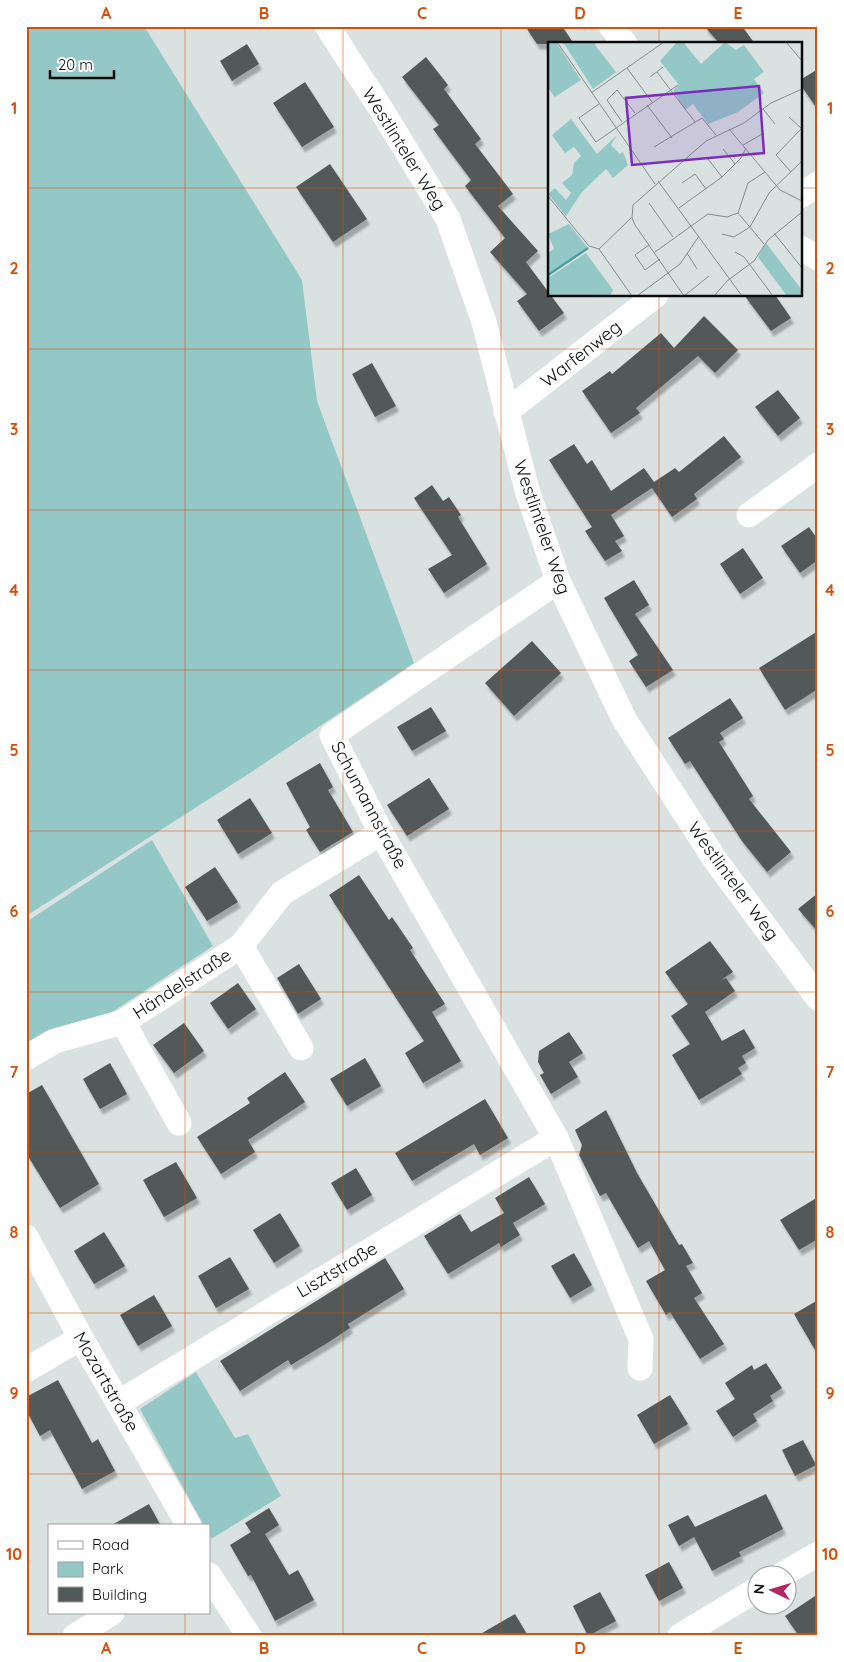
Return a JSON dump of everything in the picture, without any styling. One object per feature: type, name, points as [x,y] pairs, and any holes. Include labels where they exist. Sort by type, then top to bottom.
[{"type":"street","name":"Westlinteler Weg","points":[[327,26],[379,106],[448,219],[484,322],[527,490],[558,582],[599,670],[638,742],[716,861],[818,998]]},
{"type":"street","points":[[611,26],[623,42]]},
{"type":"street","points":[[802,195],[818,184]]},
{"type":"street","points":[[802,249],[818,258]]},
{"type":"street","name":"Warfenweg","points":[[506,412],[655,296]]},
{"type":"street","points":[[749,515],[818,465]]},
{"type":"street","name":"Schumannstraße","points":[[556,1138],[381,833],[332,735],[558,582]]},
{"type":"street","name":"Händelstraße","points":[[26,1058],[55,1040],[123,1022],[241,946],[282,893],[381,833]]},
{"type":"street","name":"Händelstraße","points":[[241,946],[301,1048]]},
{"type":"street","name":"Händelstraße","points":[[123,1022],[180,1123]]},
{"type":"street","points":[[556,1138],[641,1339],[640,1368]]},
{"type":"street","name":"Lisztstraße","points":[[118,1403],[556,1138]]},
{"type":"street","name":"Mozartstraße","points":[[26,1237],[81,1338],[188,1524]]},
{"type":"street","points":[[26,1370],[81,1338]]},
{"type":"street","points":[[796,1567],[818,1554]]},
{"type":"street","points":[[210,1577],[249,1636]]},
{"type":"street","points":[[680,1636],[746,1596]]},
{"type":"street","points":[[75,1636],[110,1614]]},
{"type":"green space","points":[[26,26],[144,26],[302,280],[317,401],[414,663],[253,771],[26,916]]},
{"type":"green space","points":[[152,840],[213,946],[103,1018],[46,1031],[26,1043],[26,922]]},
{"type":"green space","points":[[196,1372],[235,1438],[248,1434],[281,1496],[211,1539],[210,1524],[203,1524],[140,1409]]},
{"type":"building","points":[[525,26],[562,26],[573,42],[548,42],[548,44],[537,44]]},
{"type":"building","points":[[704,26],[742,26],[754,42],[718,42]]},
{"type":"building","points":[[247,44],[259,64],[232,81],[220,61]]},
{"type":"building","points":[[426,57],[448,85],[444,89],[481,139],[475,144],[513,194],[498,206],[538,251],[526,262],[548,292],[548,296],[551,296],[564,313],[539,331],[517,301],[527,294],[490,252],[505,238],[465,186],[471,180],[433,129],[439,125],[402,77]]},
{"type":"building","points":[[818,69],[818,110],[802,87],[802,79]]},
{"type":"building","points":[[305,82],[334,127],[302,147],[273,103]]},
{"type":"building","points":[[330,164],[367,219],[333,242],[296,187]]},
{"type":"building","points":[[745,296],[776,296],[791,318],[771,331]]},
{"type":"building","points":[[704,316],[738,350],[715,373],[698,356],[636,408],[640,413],[611,433],[582,391],[610,371],[612,374],[661,333],[674,348]]},
{"type":"building","points":[[372,363],[396,406],[375,417],[352,374]]},
{"type":"building","points":[[778,390],[800,418],[778,436],[755,407]]},
{"type":"building","points":[[724,436],[741,457],[694,494],[697,499],[672,517],[652,488],[611,515],[624,536],[615,541],[622,551],[605,561],[585,531],[592,527],[549,460],[574,444],[587,464],[592,460],[611,491],[644,468],[654,482],[675,468],[679,472]]},
{"type":"building","points":[[432,485],[443,501],[449,497],[461,515],[458,517],[487,564],[444,593],[428,569],[452,555],[414,498]]},
{"type":"building","points":[[809,527],[818,540],[818,560],[800,573],[781,546]]},
{"type":"building","points":[[743,548],[763,578],[740,594],[720,564]]},
{"type":"building","points":[[634,580],[649,605],[635,614],[673,670],[646,687],[629,661],[638,655],[604,598]]},
{"type":"building","points":[[818,631],[818,689],[785,710],[759,668]]},
{"type":"building","points":[[532,641],[561,673],[514,716],[485,683]]},
{"type":"building","points":[[730,698],[743,718],[720,733],[724,739],[719,742],[753,796],[749,799],[791,852],[767,872],[742,841],[690,761],[685,764],[668,738]]},
{"type":"building","points":[[431,707],[446,731],[412,751],[397,727]]},
{"type":"building","points":[[320,763],[333,787],[328,790],[353,832],[320,852],[306,830],[310,827],[286,783]]},
{"type":"building","points":[[429,778],[449,809],[407,836],[387,805]]},
{"type":"building","points":[[250,798],[272,833],[238,854],[217,820]]},
{"type":"building","points":[[215,867],[238,902],[207,921],[185,887]]},
{"type":"building","points":[[359,875],[389,920],[392,917],[413,948],[410,950],[445,1004],[432,1012],[461,1061],[423,1083],[405,1053],[424,1041],[329,895]]},
{"type":"building","points":[[818,893],[818,932],[798,909]]},
{"type":"building","points":[[710,941],[733,972],[721,980],[726,978],[735,991],[705,1012],[722,1041],[744,1029],[755,1048],[742,1056],[746,1063],[738,1068],[742,1074],[699,1100],[672,1055],[690,1044],[671,1016],[688,1004],[665,972]]},
{"type":"building","points":[[299,964],[321,999],[298,1014],[277,978]]},
{"type":"building","points":[[238,983],[256,1009],[228,1029],[210,1003]]},
{"type":"building","points":[[184,1023],[204,1051],[174,1073],[153,1045]]},
{"type":"building","points":[[569,1032],[583,1053],[569,1062],[578,1077],[551,1094],[540,1075],[544,1073],[538,1062],[539,1051]]},
{"type":"building","points":[[365,1058],[381,1086],[347,1106],[330,1079]]},
{"type":"building","points":[[110,1063],[127,1094],[100,1109],[83,1079]]},
{"type":"building","points":[[285,1072],[305,1102],[248,1140],[255,1152],[221,1174],[197,1137],[250,1103],[247,1098]]},
{"type":"building","points":[[42,1085],[99,1184],[60,1208],[26,1153],[26,1094]]},
{"type":"building","points":[[485,1099],[508,1138],[480,1155],[474,1144],[412,1181],[395,1153]]},
{"type":"building","points":[[606,1110],[637,1173],[679,1245],[682,1244],[693,1263],[686,1266],[702,1293],[694,1298],[724,1344],[700,1359],[670,1312],[666,1315],[646,1281],[665,1270],[649,1241],[638,1248],[606,1193],[600,1196],[579,1155],[582,1145],[575,1130]]},
{"type":"building","points":[[176,1162],[197,1198],[164,1217],[143,1180]]},
{"type":"building","points":[[356,1168],[372,1195],[347,1210],[331,1183]]},
{"type":"building","points":[[529,1177],[545,1204],[513,1223],[520,1235],[501,1247],[499,1243],[448,1274],[424,1236],[460,1214],[471,1232],[504,1213],[495,1198]]},
{"type":"building","points":[[818,1197],[818,1239],[799,1250],[780,1220]]},
{"type":"building","points":[[280,1213],[300,1246],[274,1263],[253,1230]]},
{"type":"building","points":[[104,1232],[125,1266],[94,1284],[74,1251]]},
{"type":"building","points":[[574,1253],[592,1285],[570,1298],[551,1266]]},
{"type":"building","points":[[230,1257],[249,1289],[216,1308],[198,1276]]},
{"type":"building","points":[[385,1258],[404,1289],[348,1324],[350,1328],[329,1342],[291,1365],[288,1360],[240,1391],[220,1361]]},
{"type":"building","points":[[154,1295],[172,1326],[138,1346],[120,1315]]},
{"type":"building","points":[[818,1300],[818,1355],[794,1314]]},
{"type":"building","points":[[766,1363],[782,1388],[770,1396],[773,1401],[753,1414],[757,1421],[733,1437],[716,1411],[735,1399],[725,1383],[752,1365],[754,1370]]},
{"type":"building","points":[[58,1380],[92,1443],[98,1439],[115,1471],[82,1489],[50,1430],[40,1436],[26,1410],[26,1397]]},
{"type":"building","points":[[670,1395],[688,1424],[654,1444],[637,1415]]},
{"type":"building","points":[[803,1440],[816,1465],[795,1476],[782,1450]]},
{"type":"building","points":[[766,1494],[783,1529],[739,1552],[741,1556],[712,1571],[694,1537],[679,1546],[668,1525],[688,1515],[695,1527]]},
{"type":"building","points":[[149,1504],[160,1524],[114,1524]]},
{"type":"building","points":[[269,1508],[279,1525],[265,1534],[289,1575],[298,1570],[314,1600],[275,1621],[251,1575],[248,1576],[230,1545],[251,1532],[245,1523]]},
{"type":"building","points":[[669,1562],[683,1588],[659,1601],[645,1575]]},
{"type":"building","points":[[600,1592],[616,1621],[588,1636],[573,1606]]},
{"type":"building","points":[[818,1594],[818,1636],[799,1636],[785,1616],[796,1614],[796,1609]]},
{"type":"building","points":[[515,1614],[528,1636],[477,1636]]}]
